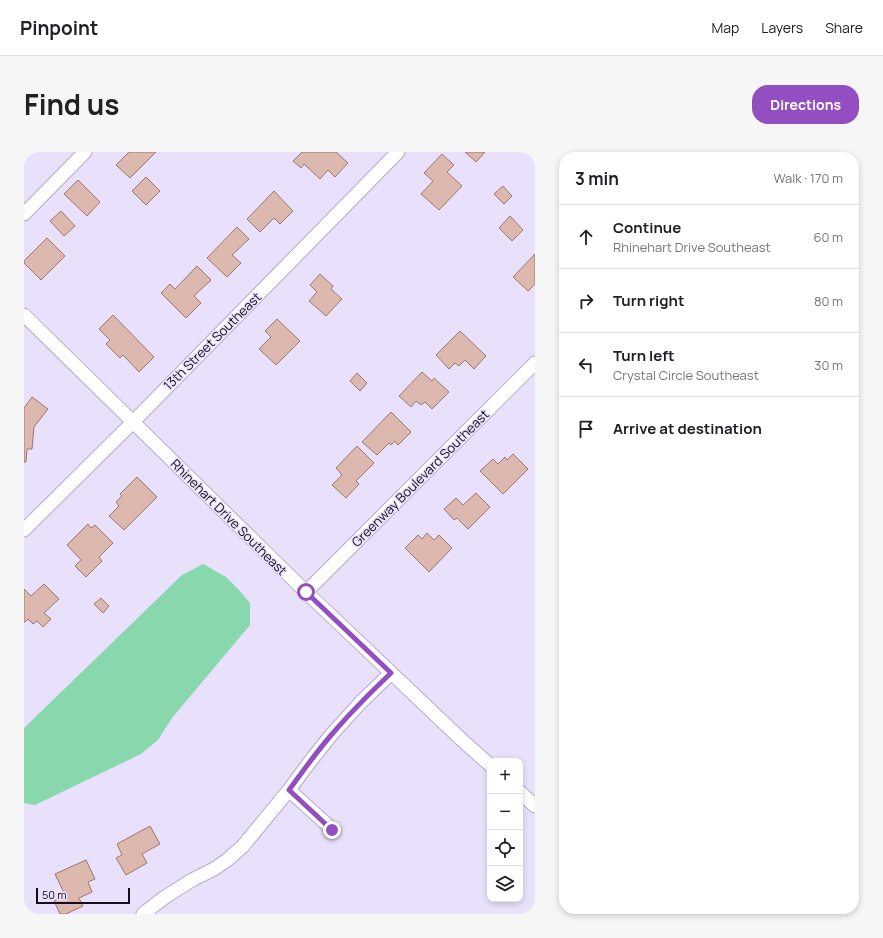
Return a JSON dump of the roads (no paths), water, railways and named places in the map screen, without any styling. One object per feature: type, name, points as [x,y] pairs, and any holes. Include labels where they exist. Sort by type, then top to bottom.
[{"type":"street","points":[[24,214],[85,152]]},
{"type":"street","name":"13th Street Southeast","points":[[24,530],[133,422],[398,152]]},
{"type":"street","name":"Rhinehart Drive Southeast","points":[[24,315],[306,592],[487,762]]},
{"type":"street","name":"Greenway Boulevard Southeast","points":[[306,592],[535,363]]},
{"type":"street","points":[[143,914],[165,897],[192,880],[214,869],[243,846],[332,734],[391,673]]},
{"type":"street","points":[[289,790],[332,830]]},
{"type":"street","points":[[522,794],[535,806]]}]
